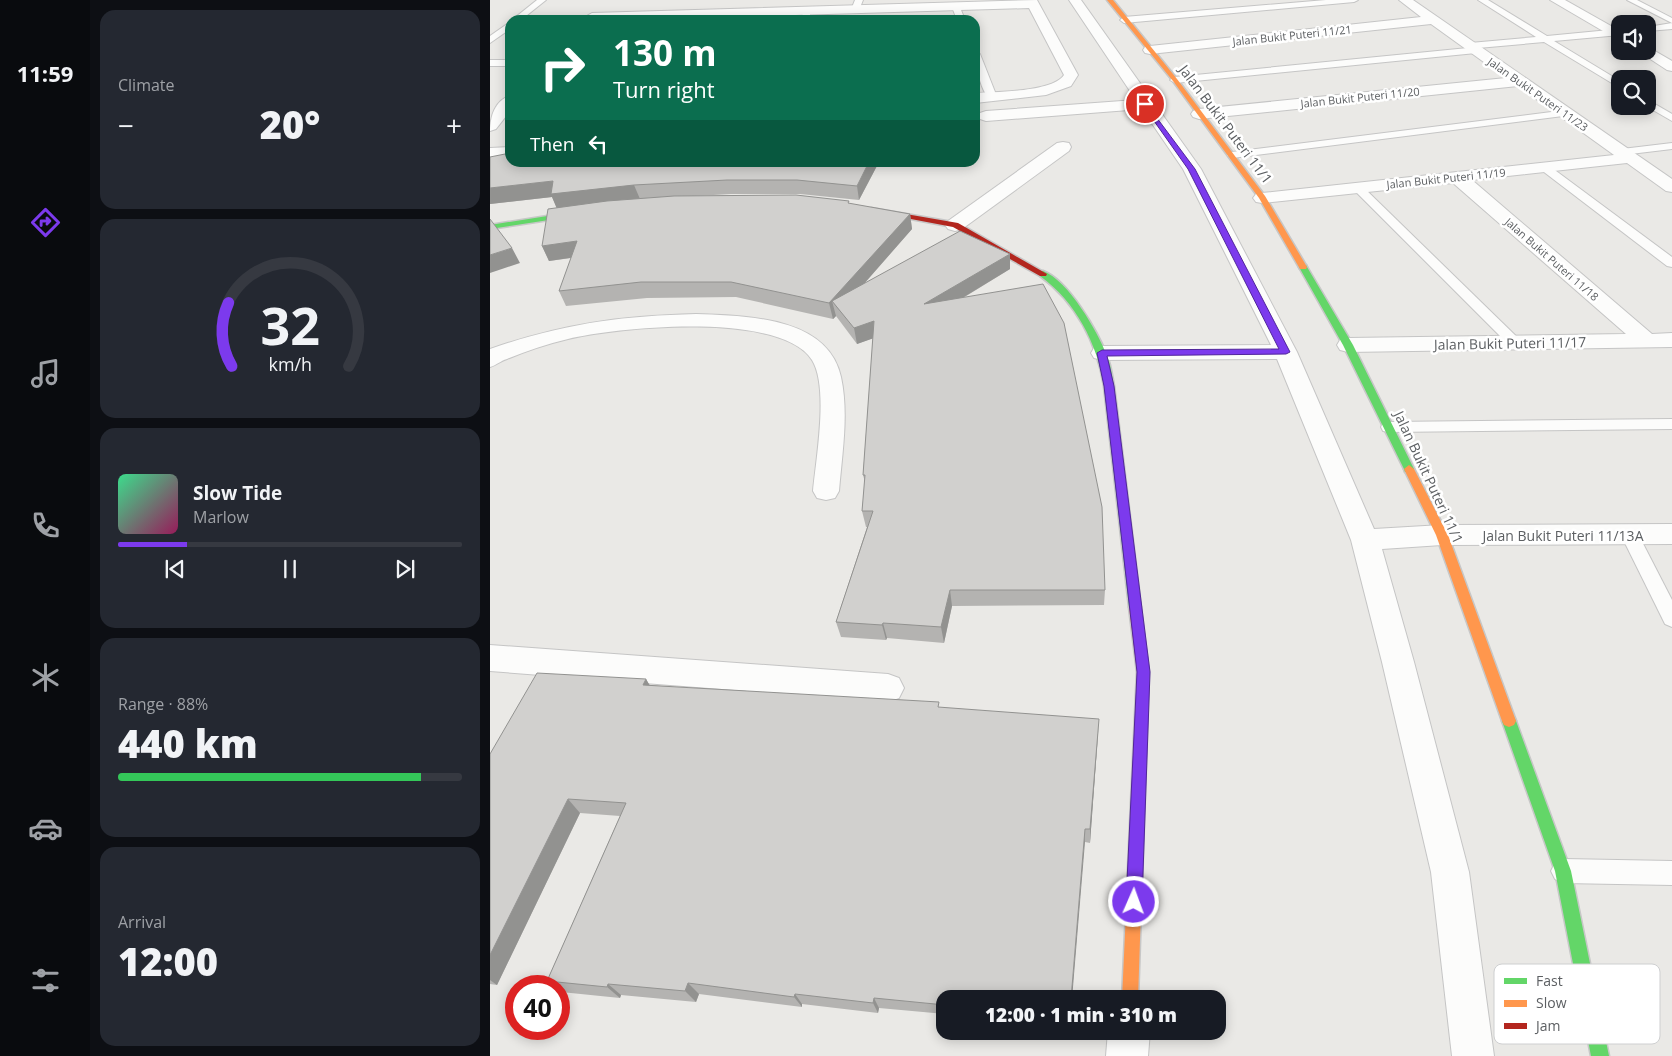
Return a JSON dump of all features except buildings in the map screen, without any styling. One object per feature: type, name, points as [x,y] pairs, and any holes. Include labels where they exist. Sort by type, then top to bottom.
[{"type":"street","points":[[1075,0],[1145,104],[1192,169],[1286,352],[1365,540],[1398,662],[1450,872],[1474,1056]]},
{"type":"street","name":"Jalan Bukit Puteri 11/1","points":[[1110,0],[1124,20],[1175,80],[1262,198],[1348,345],[1442,535],[1563,871],[1582,964]]},
{"type":"street","name":"Jalan Bukit Puteri 11/23","points":[[1405,0],[1672,187]]},
{"type":"street","points":[[1556,0],[1611,30]]},
{"type":"street","points":[[806,15],[857,5],[883,15],[956,7],[1033,2],[1071,75],[1066,83],[1054,89],[980,98]]},
{"type":"street","points":[[595,15],[605,6]]},
{"type":"street","name":"Jalan Bukit Puteri 11/21","points":[[1150,50],[1434,20]]},
{"type":"street","points":[[1656,57],[1672,66]]},
{"type":"street","name":"Jalan Bukit Puteri 11/20","points":[[1199,114],[1520,80]]},
{"type":"street","points":[[980,117],[1145,104]]},
{"type":"street","points":[[494,132],[505,111]]},
{"type":"street","points":[[955,225],[1063,147]]},
{"type":"street","points":[[490,153],[505,152]]},
{"type":"street","name":"Jalan Bukit Puteri 11/19","points":[[1262,198],[1544,167],[1626,155]]},
{"type":"street","name":"Jalan Bukit Puteri 11/18","points":[[1457,177],[1647,341]]},
{"type":"street","points":[[866,209],[955,225],[1049,278],[1069,300],[1088,326],[1102,353],[1109,386],[1143,672],[1130,990]]},
{"type":"street","points":[[490,227],[594,210]]},
{"type":"street","points":[[492,356],[553,336],[582,330],[631,324],[689,321],[742,323],[779,329],[806,340],[825,363],[832,391],[826,491]]},
{"type":"street","name":"Jalan Bukit Puteri 11/17","points":[[1348,345],[1672,340]]},
{"type":"street","points":[[1102,353],[1286,352]]},
{"type":"street","name":"Jalan Bukit Puteri 11/13A","points":[[1365,540],[1442,535],[1672,534]]},
{"type":"street","points":[[490,658],[888,688]]},
{"type":"street","points":[[1127,1056],[1128,1040]]},
{"type":"lane","points":[[522,15],[542,0]]},
{"type":"lane","points":[[1124,20],[1354,0]]},
{"type":"lane","points":[[1482,0],[1611,80]]},
{"type":"lane","points":[[1631,0],[1672,21]]},
{"type":"lane","points":[[956,7],[959,15]]},
{"type":"lane","points":[[1656,28],[1672,26]]},
{"type":"lane","points":[[490,40],[505,29]]},
{"type":"lane","points":[[1175,80],[1544,39],[1611,34]]},
{"type":"lane","points":[[490,63],[505,62]]},
{"type":"lane","points":[[980,67],[992,97]]},
{"type":"lane","points":[[1656,107],[1672,118]]},
{"type":"lane","points":[[1232,155],[1567,113]]},
{"type":"lane","points":[[1626,155],[1672,146]]},
{"type":"lane","points":[[1544,167],[1672,263]]},
{"type":"lane","points":[[1358,188],[1514,342]]},
{"type":"lane","points":[[1389,427],[1672,424]]},
{"type":"lane","points":[[1630,535],[1672,619]]},
{"type":"lane","points":[[1563,871],[1672,873]]},
{"type":"traffic: fast","points":[[490,227],[585,212]]},
{"type":"traffic: fast","points":[[1303,267],[1348,345],[1409,469]]},
{"type":"traffic: fast","points":[[1043,274],[1052,280],[1077,309],[1097,342],[1104,360],[1109,386],[1135,607]]},
{"type":"traffic: fast","points":[[1509,721],[1563,871],[1582,964]]},
{"type":"traffic: fast","points":[[1598,1044],[1600,1056]]},
{"type":"traffic: slow","points":[[1110,0],[1175,80],[1262,198],[1303,267]]},
{"type":"traffic: slow","points":[[1409,469],[1442,535],[1509,721]]},
{"type":"traffic: slow","points":[[1130,990],[1143,672],[1135,607]]},
{"type":"traffic: jam","points":[[874,210],[955,225],[1043,274]]},
{"type":"route","points":[[1134,902],[1143,672],[1109,386],[1102,353],[1286,352],[1192,169],[1145,104]]}]
